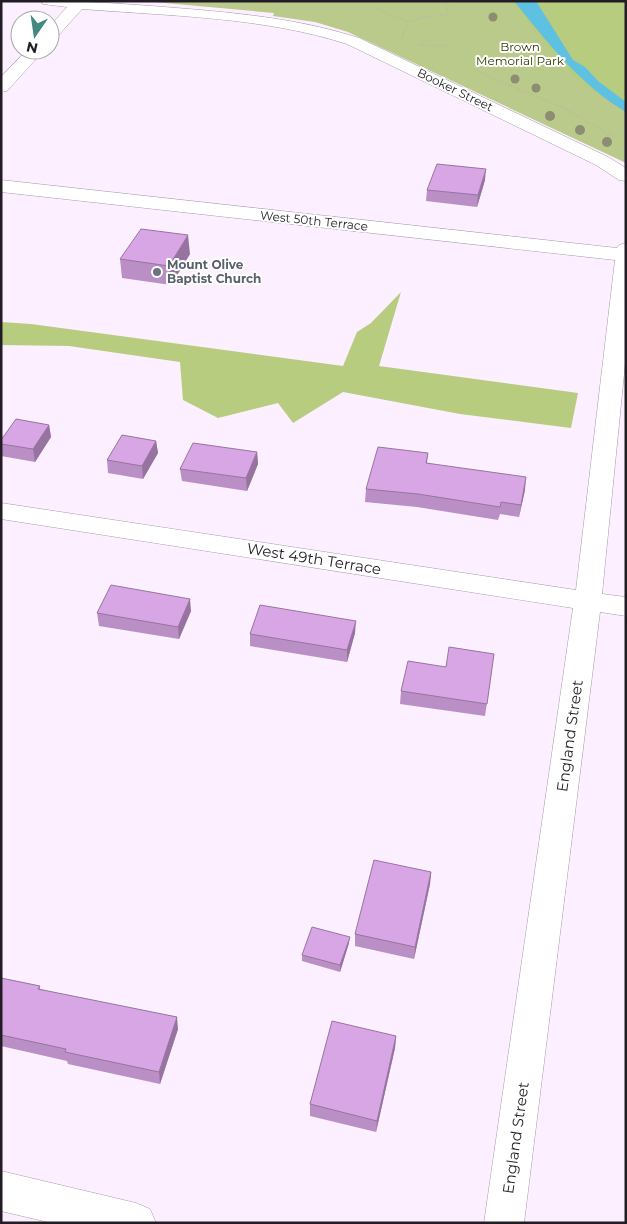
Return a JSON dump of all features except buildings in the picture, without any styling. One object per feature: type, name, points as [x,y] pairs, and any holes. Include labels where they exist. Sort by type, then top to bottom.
[{"type":"street","name":"Booker Street","points":[[48,1],[277,22],[328,32],[354,42],[602,161],[626,176]]},
{"type":"street","points":[[60,24],[80,3]]},
{"type":"street","points":[[1,87],[27,60]]},
{"type":"street","name":"West 50th Terrace","points":[[1,186],[625,255]]},
{"type":"street","name":"England Street","points":[[504,1223],[588,601],[626,249]]},
{"type":"street","name":"West 49th Terrace","points":[[1,511],[626,607]]},
{"type":"street","points":[[1,1191],[136,1223]]},
{"type":"path","points":[[376,9],[408,22],[423,17],[446,15],[448,6],[445,1]]},
{"type":"path","points":[[402,42],[408,22]]},
{"type":"path","points":[[425,49],[417,45],[446,46]]},
{"type":"path","points":[[474,71],[566,108],[618,139]]},
{"type":"green space","name":"Brown Memorial Park","points":[[143,1],[626,1],[626,163],[348,32],[315,22],[273,16],[274,13]]},
{"type":"green space","points":[[511,1],[626,1],[626,107],[586,87],[554,55]]},
{"type":"green space","points":[[401,292],[379,366],[578,393],[571,428],[460,414],[343,392],[293,423],[278,403],[218,418],[183,400],[180,362],[69,346],[1,345],[1,322],[31,324],[343,366],[357,332],[371,323]]},
{"type":"water","points":[[514,1],[536,1],[573,60],[585,67],[598,81],[626,102],[626,112],[609,101],[579,76]]},
{"type":"place","name":"Mount Olive Baptist Church","points":[[157,272]]}]
